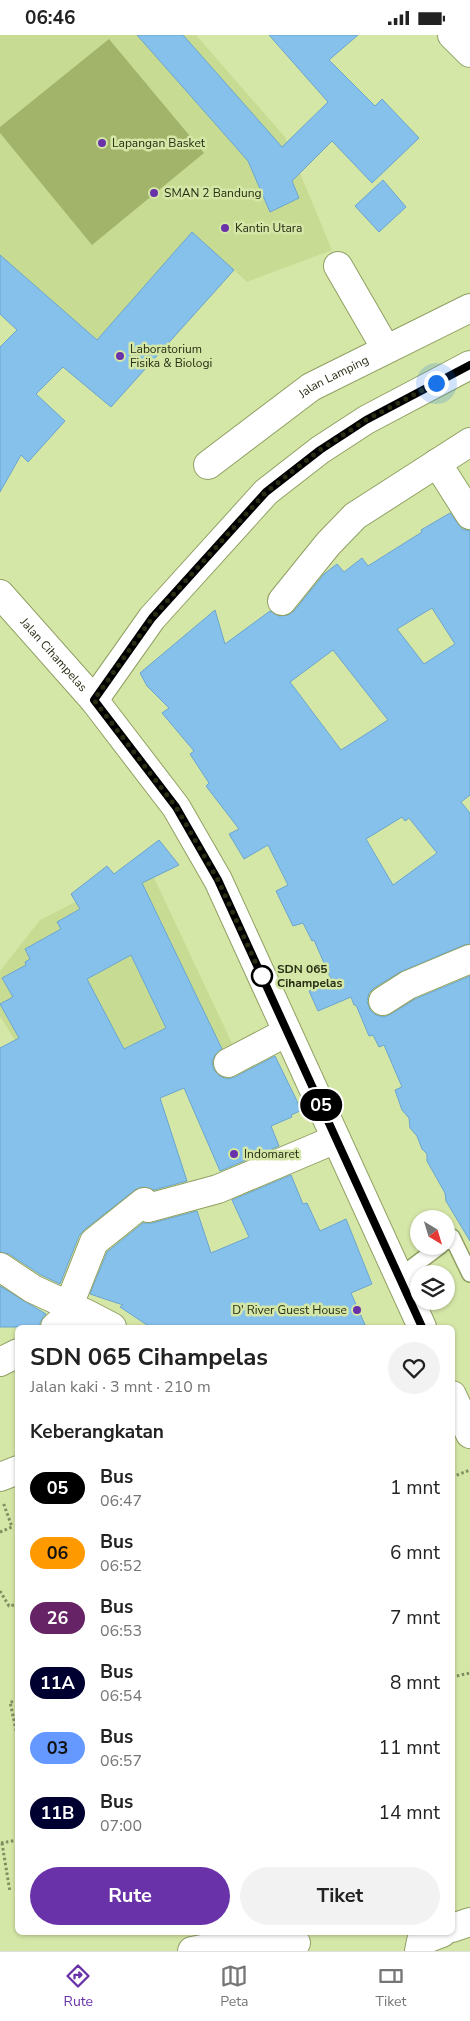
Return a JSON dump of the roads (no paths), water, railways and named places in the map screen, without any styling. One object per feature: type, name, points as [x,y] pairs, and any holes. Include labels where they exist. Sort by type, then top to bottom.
[{"type":"street","points":[[452,35],[470,53]]},
{"type":"street","points":[[338,267],[386,349]]},
{"type":"street","name":"Jalan Lamping","points":[[208,465],[311,387],[470,308]]},
{"type":"street","points":[[94,700],[152,618],[266,492],[320,450],[366,420],[470,365]]},
{"type":"street","points":[[282,601],[328,544],[355,516],[470,442]]},
{"type":"street","points":[[437,463],[470,515]]},
{"type":"street","name":"Jalan Cihampelas","points":[[0,595],[94,700],[176,807],[218,880],[421,1325]]},
{"type":"street","points":[[383,1001],[408,985],[470,959]]},
{"type":"street","points":[[228,1063],[287,1032]]},
{"type":"street","points":[[68,1309],[94,1242],[144,1202],[148,1208],[218,1189],[336,1139]]},
{"type":"street","points":[[0,1267],[68,1309],[107,1325]]},
{"type":"street","points":[[0,1362],[15,1354]]},
{"type":"street","points":[[455,1402],[470,1434]]},
{"type":"street","points":[[0,1477],[15,1471]]},
{"type":"street","points":[[455,1927],[470,1921]]},
{"type":"street","points":[[419,1951],[421,1941],[437,1935]]},
{"type":"street","points":[[192,1951],[223,1945],[254,1944],[261,1948],[295,1942]]},
{"type":"lane","points":[[455,1243],[470,1274]]},
{"type":"lane","points":[[399,1277],[428,1255]]},
{"type":"place","name":"Lapangan Basket","points":[[102,143]]},
{"type":"place","name":"SMAN 2 Bandung","points":[[154,193]]},
{"type":"place","name":"Kantin Utara","points":[[225,228]]},
{"type":"place","name":"Laboratorium Fisika & Biologi","points":[[120,356]]},
{"type":"place","name":"SDN 065 Cihampelas","points":[[262,976]]},
{"type":"place","name":"Indomaret","points":[[234,1154]]},
{"type":"place","name":"D' River Guest House","points":[[357,1310]]}]
